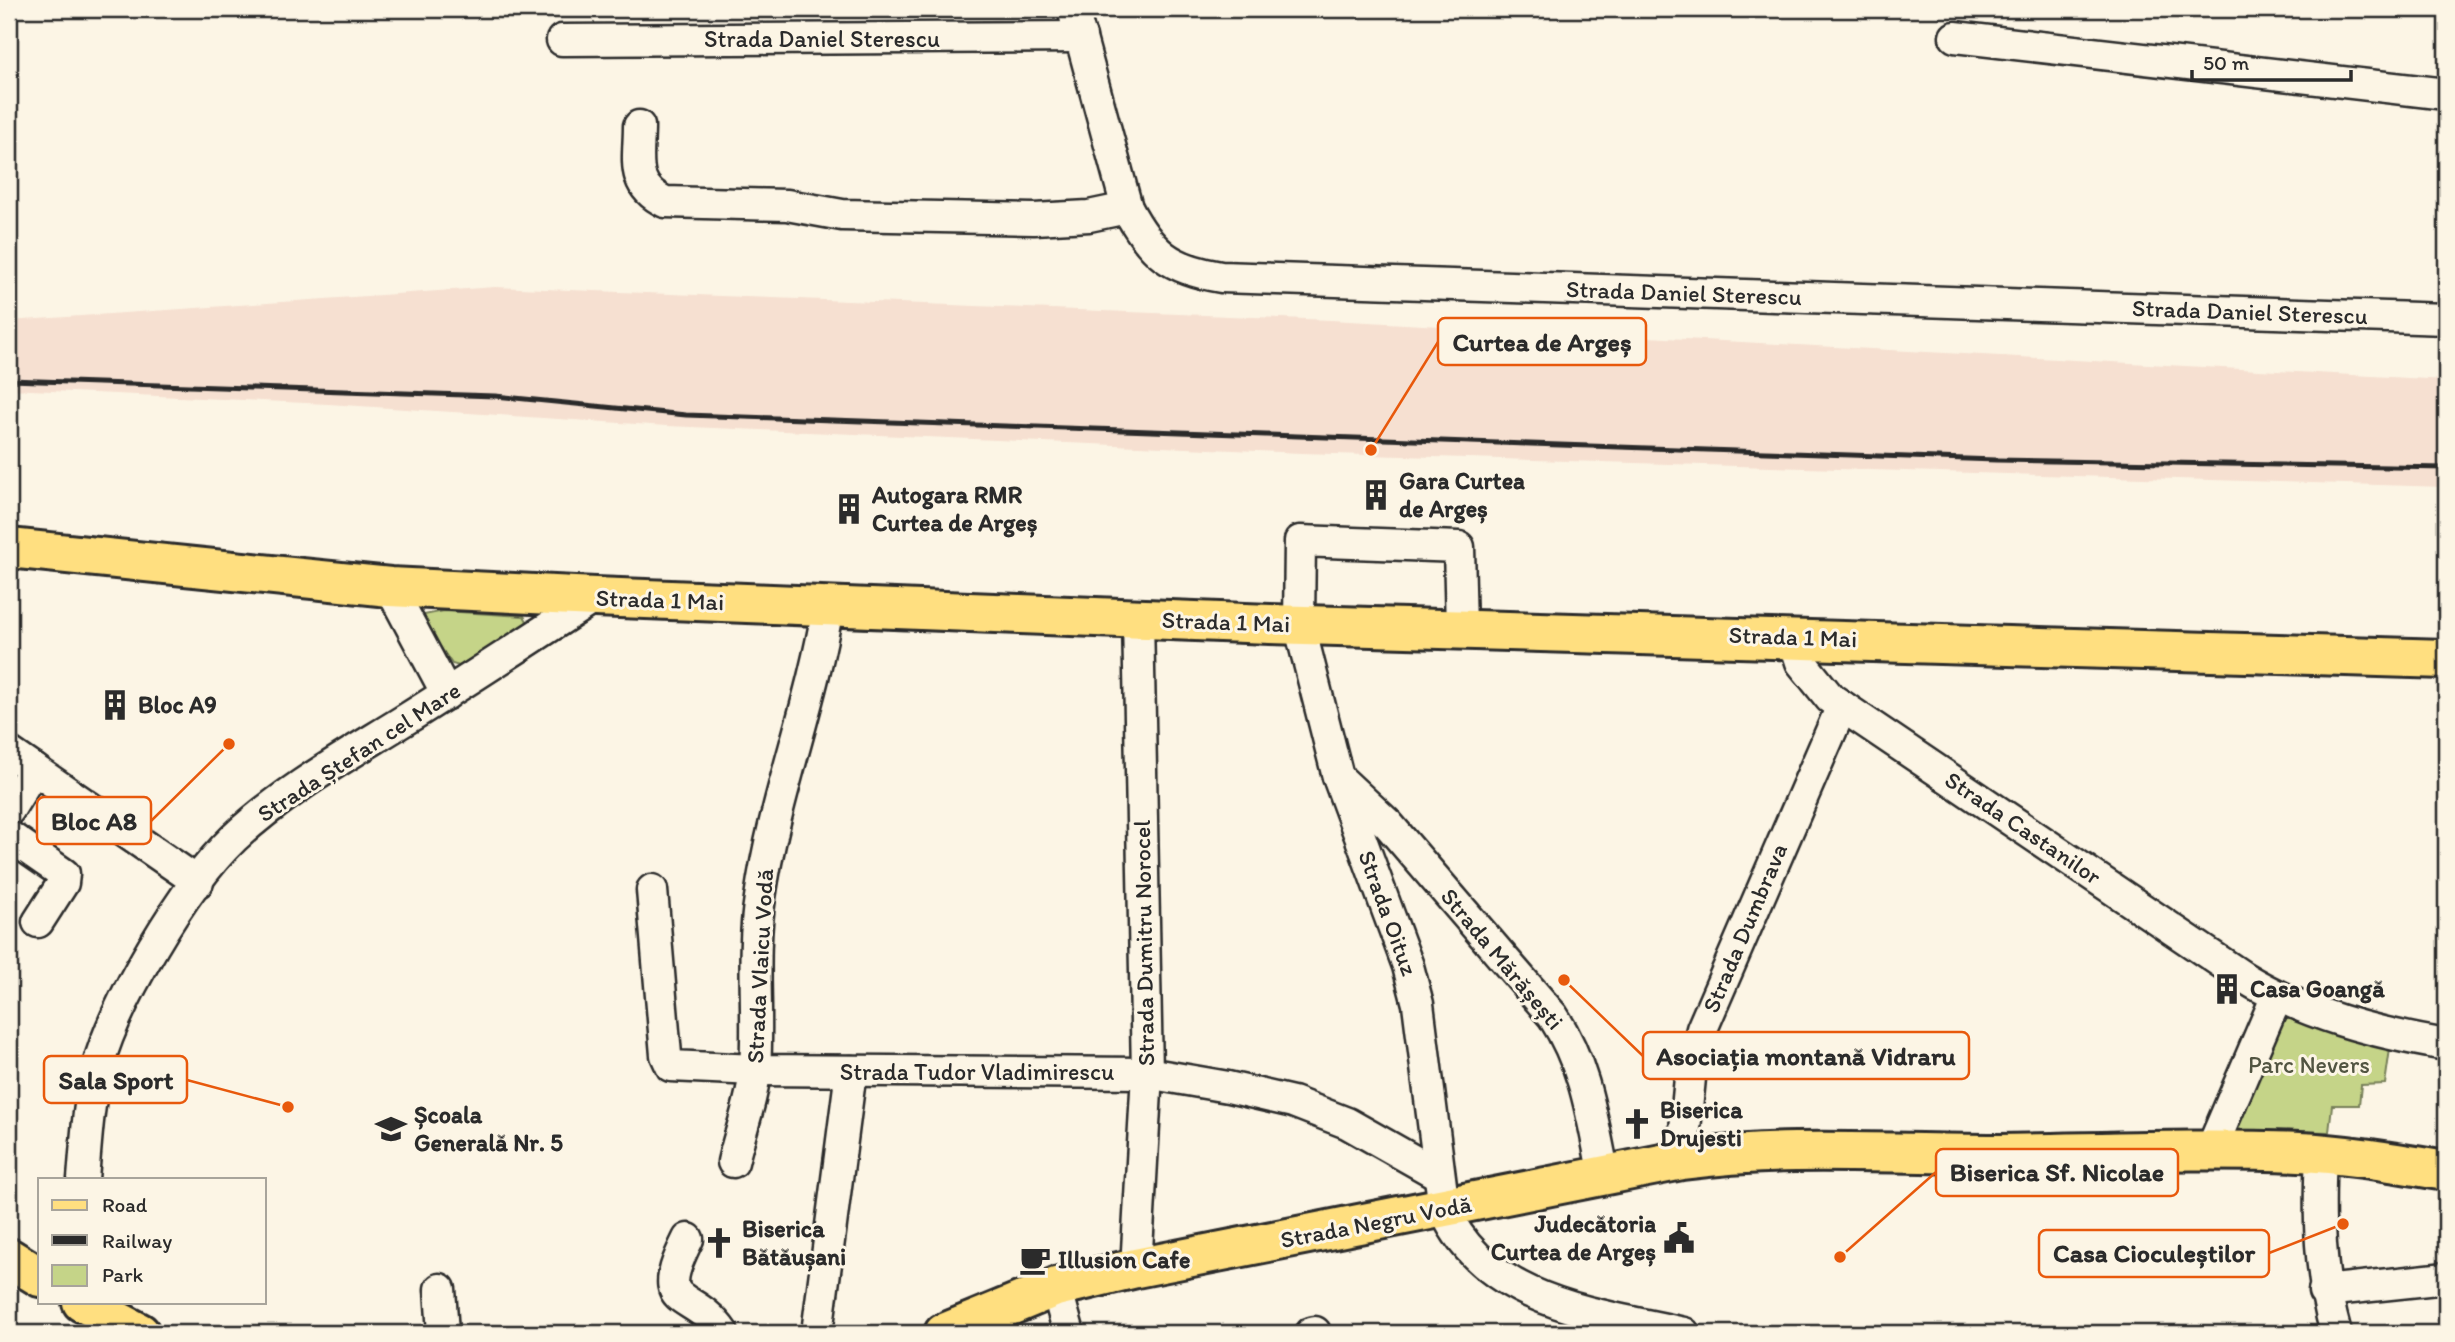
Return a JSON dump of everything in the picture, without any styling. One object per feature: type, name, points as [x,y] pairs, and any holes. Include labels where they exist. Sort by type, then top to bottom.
[{"type":"main road","name":"Strada 1 Mai","points":[[9,548],[390,587],[595,597],[1299,624],[2446,659]]},
{"type":"main road","name":"Strada Negru Vodă","points":[[944,1333],[1018,1300],[1056,1287],[1442,1192],[1604,1176],[1682,1160],[1795,1150],[1986,1154],[2211,1150],[2321,1154],[2446,1171]]},
{"type":"main road","points":[[9,1258],[38,1276]]},
{"type":"main road","points":[[86,1304],[140,1333]]},
{"type":"street","name":"Strada Daniel Sterescu","points":[[1073,9],[1127,208],[1142,235],[1162,257],[1191,272],[1221,277],[2446,318]]},
{"type":"street","name":"Strada Daniel Sterescu","points":[[562,40],[1081,37]]},
{"type":"street","points":[[1955,37],[2446,94]]},
{"type":"street","points":[[639,126],[638,177],[648,194],[666,202],[787,205],[842,215],[1034,219],[1089,216],[1127,208]]},
{"type":"street","name":"Strada Oituz","points":[[1442,1192],[1418,1004],[1408,965],[1338,777],[1299,624],[1300,541],[1459,547],[1461,629]]},
{"type":"street","points":[[390,587],[447,694]]},
{"type":"street","name":"Strada Ștefan cel Mare","points":[[83,1178],[97,1070],[111,1029],[140,971],[198,882],[232,840],[264,811],[595,597]]},
{"type":"street","name":"Strada Vlaicu Vodă","points":[[733,1162],[755,1070],[754,996],[759,901],[769,844],[820,655],[828,606]]},
{"type":"street","name":"Strada Dumitru Norocel","points":[[1136,1268],[1147,1073],[1138,618]]},
{"type":"street","name":"Strada Castanilor","points":[[1793,637],[1801,662],[1812,679],[1842,706],[2276,998],[2376,1030],[2446,1045]]},
{"type":"street","name":"Strada Dumbrava","points":[[1682,1160],[1690,1078],[1702,1029],[1842,706]]},
{"type":"street","points":[[9,752],[198,882]]},
{"type":"street","points":[[9,810],[34,769]]},
{"type":"street","name":"Strada Mărășești","points":[[1338,777],[1388,824],[1553,1016],[1573,1046],[1587,1089],[1604,1176]]},
{"type":"street","points":[[1363,844],[1388,824]]},
{"type":"street","points":[[9,836],[64,874],[63,883],[38,922]]},
{"type":"street","name":"Strada Tudor Vladimirescu","points":[[652,890],[668,1062],[676,1067],[1147,1073],[1293,1102],[1347,1124],[1442,1192]]},
{"type":"street","points":[[2211,1150],[2276,998]]},
{"type":"street","points":[[817,1333],[851,1071]]},
{"type":"street","points":[[2321,1154],[2319,1242],[2324,1291],[2336,1333]]},
{"type":"street","points":[[1442,1192],[1455,1233],[1496,1275],[1527,1292],[1561,1304],[1684,1333]]},
{"type":"street","points":[[688,1238],[673,1269],[671,1282],[677,1293],[716,1323],[723,1333]]},
{"type":"street","points":[[2324,1291],[2446,1278]]},
{"type":"street","points":[[1056,1287],[1069,1333]]},
{"type":"street","points":[[440,1289],[443,1333]]},
{"type":"shaded area","points":[[495,287],[1331,320],[2446,380],[2446,487],[1301,453],[667,426],[328,404],[9,389],[9,321]]},
{"type":"green space","points":[[444,611],[524,616],[527,621],[526,625],[459,666],[452,664],[425,624],[424,615]]},
{"type":"green space","name":"Parc Nevers","points":[[2281,1006],[2391,1042],[2385,1084],[2361,1085],[2359,1105],[2332,1105],[2329,1132],[2235,1130]]},
{"type":"railway","points":[[9,380],[495,396],[686,415],[1996,460],[2446,468]]},
{"type":"place","name":"Curtea de Argeș","points":[[1371,450]]},
{"type":"place","name":"Gara Curtea de Argeș","points":[[1376,495]]},
{"type":"place","name":"Autogara RMR Curtea de Argeș","points":[[849,509]]},
{"type":"place","name":"Bloc A9","points":[[115,705]]},
{"type":"place","name":"Bloc A8","points":[[229,744]]},
{"type":"place","name":"Asociația montană Vidraru","points":[[1564,980]]},
{"type":"place","name":"Casa Goangă","points":[[2227,989]]},
{"type":"place","name":"Sala Sport","points":[[288,1107]]},
{"type":"place","name":"Biserica Drujesti","points":[[1637,1124]]},
{"type":"place","name":"Școala Generală Nr. 5","points":[[391,1129]]},
{"type":"place","name":"Casa Cioculeștilor","points":[[2343,1224]]},
{"type":"place","name":"Judecătoria Curtea de Argeș","points":[[1679,1238]]},
{"type":"place","name":"Biserica Bătăușani","points":[[719,1243]]},
{"type":"place","name":"Biserica Sf. Nicolae","points":[[1840,1257]]},
{"type":"place","name":"Illusion Cafe","points":[[1035,1260]]}]
